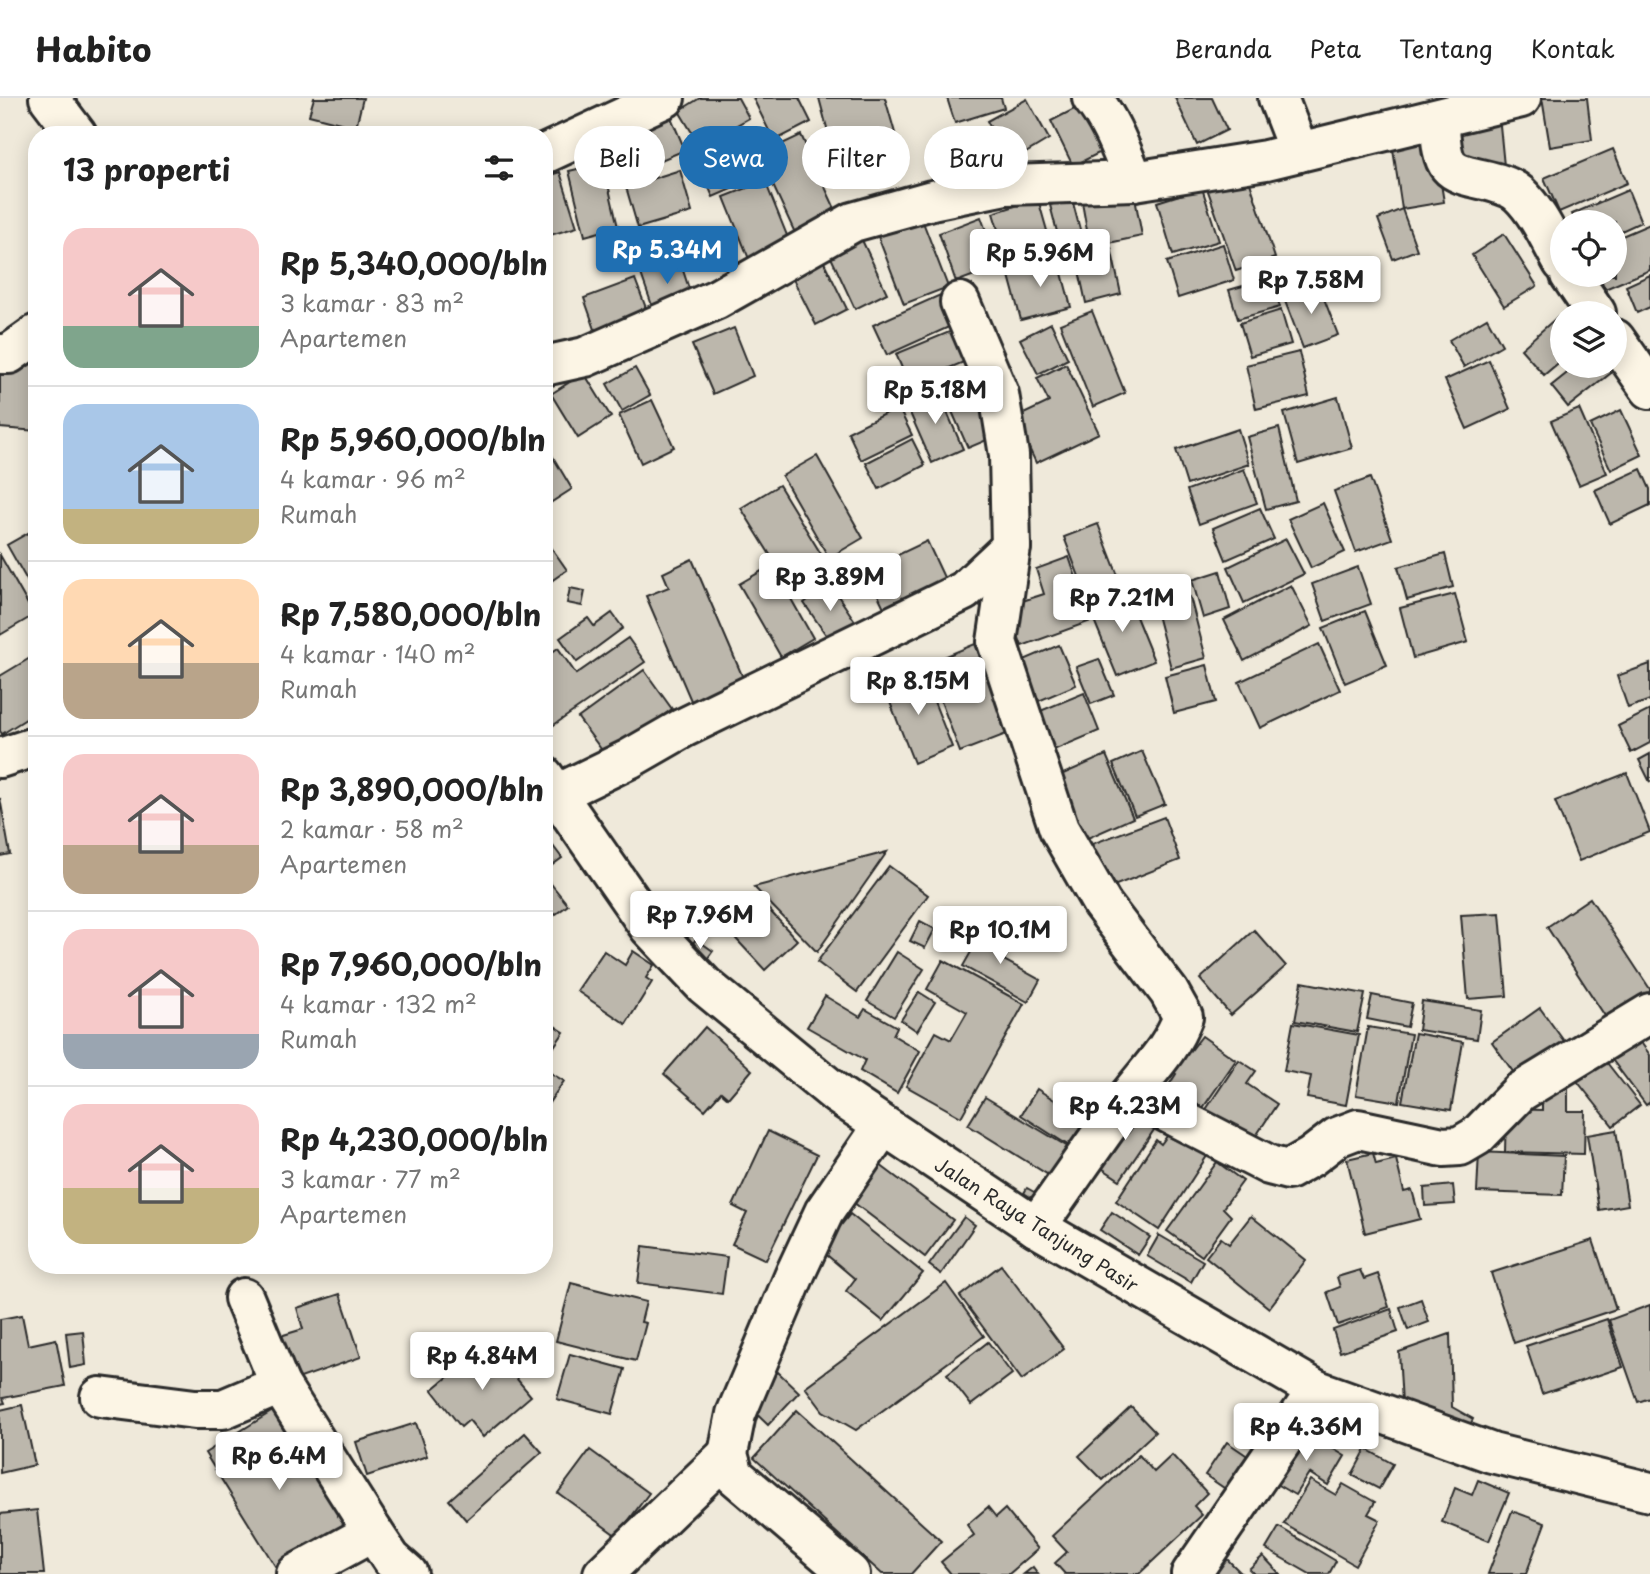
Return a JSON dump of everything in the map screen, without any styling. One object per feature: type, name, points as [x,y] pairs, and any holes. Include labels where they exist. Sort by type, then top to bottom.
[{"type":"street","points":[[49,98],[70,126]]},
{"type":"street","points":[[553,150],[664,98]]},
{"type":"street","points":[[1092,98],[1115,135],[1134,181]]},
{"type":"street","points":[[1278,98],[1299,152]]},
{"type":"street","points":[[553,364],[585,357],[717,299],[853,222],[932,200],[1006,185],[1134,181],[1266,160],[1521,98]]},
{"type":"street","points":[[1439,119],[1449,167],[1461,174],[1505,185],[1518,194],[1550,240]]},
{"type":"street","points":[[960,302],[999,394],[1009,455],[1011,547],[997,642],[1059,829],[1102,904],[1169,992],[1183,1017],[1158,1063],[1131,1094],[1036,1227]]},
{"type":"street","points":[[0,354],[9,354],[28,340]]},
{"type":"street","points":[[1627,356],[1650,389]]},
{"type":"street","points":[[553,784],[629,759],[683,729],[964,591],[1011,547]]},
{"type":"street","points":[[0,758],[28,749]]},
{"type":"street","name":"Jalan Raya Tanjung Pasir","points":[[553,789],[649,927],[704,985],[838,1095],[1036,1227],[1317,1390],[1492,1453],[1650,1492]]},
{"type":"street","points":[[1131,1094],[1269,1165],[1288,1170],[1337,1137],[1358,1129],[1373,1130],[1443,1147],[1460,1146],[1478,1136],[1520,1092],[1650,1013]]},
{"type":"street","points":[[850,1574],[734,1475],[727,1454],[736,1414],[824,1212],[883,1126]]},
{"type":"street","points":[[244,1298],[280,1385],[391,1559],[408,1574]]},
{"type":"street","points":[[100,1397],[195,1409],[223,1409],[280,1385]]},
{"type":"street","points":[[1191,1574],[1317,1390]]},
{"type":"street","points":[[603,1574],[727,1454]]},
{"type":"street","points":[[296,1574],[373,1532]]},
{"type":"building","points":[[314,98],[363,98],[356,126],[309,115]]},
{"type":"building","points":[[700,98],[738,98],[749,118],[735,126],[688,126],[679,111]]},
{"type":"building","points":[[753,98],[799,98],[811,122],[788,134],[788,126],[767,126]]},
{"type":"building","points":[[819,98],[885,98],[893,126],[826,126]]},
{"type":"building","points":[[947,98],[1001,98],[1004,108],[955,123]]},
{"type":"building","points":[[1175,98],[1212,98],[1227,130],[1197,145]]},
{"type":"building","points":[[1542,98],[1587,98],[1592,140],[1550,147]]},
{"type":"building","points":[[1027,99],[1049,139],[1028,152],[1028,126],[990,126],[987,121]]},
{"type":"building","points":[[1082,105],[1105,150],[1073,166],[1051,121]]},
{"type":"building","points":[[670,115],[679,136],[679,153],[665,158],[665,126],[645,126]]},
{"type":"building","points":[[1499,115],[1504,166],[1464,171],[1458,119]]},
{"type":"building","points":[[1432,129],[1444,202],[1402,209],[1391,136]]},
{"type":"building","points":[[801,135],[802,137],[802,189],[826,189],[837,213],[795,233],[775,189],[788,189],[788,141]]},
{"type":"building","points":[[1613,149],[1627,183],[1558,210],[1544,178]]},
{"type":"building","points":[[574,170],[574,189],[609,189],[618,227],[585,236],[569,171]]},
{"type":"building","points":[[679,170],[679,189],[685,189],[692,212],[638,228],[627,189],[665,189],[665,175]]},
{"type":"building","points":[[560,172],[577,227],[553,234],[553,174]]},
{"type":"building","points":[[1247,174],[1275,258],[1236,271],[1207,188]]},
{"type":"building","points":[[1133,187],[1142,236],[1090,247],[1081,197]]},
{"type":"building","points":[[1202,188],[1219,241],[1173,255],[1157,202]]},
{"type":"building","points":[[710,189],[731,189],[713,197]]},
{"type":"building","points":[[744,189],[768,189],[790,243],[749,259],[724,197]]},
{"type":"building","points":[[1628,190],[1641,222],[1627,228],[1627,210],[1581,210]]},
{"type":"building","points":[[1038,199],[1053,252],[1009,266],[993,213]]},
{"type":"building","points":[[1072,199],[1085,249],[1063,255],[1050,205]]},
{"type":"building","points":[[918,209],[948,287],[904,304],[874,226]]},
{"type":"building","points":[[1402,209],[1417,250],[1393,259],[1378,219]]},
{"type":"building","points":[[981,217],[999,266],[956,282],[939,233]]},
{"type":"building","points":[[1650,224],[1650,270],[1627,280],[1627,234]]},
{"type":"building","points":[[1504,234],[1537,286],[1504,306],[1472,255]]},
{"type":"building","points":[[861,238],[887,293],[855,309],[829,253]]},
{"type":"building","points":[[1223,244],[1234,280],[1178,298],[1167,262]]},
{"type":"building","points":[[1111,248],[1121,294],[1086,303],[1076,257]]},
{"type":"building","points":[[820,254],[847,309],[816,325],[788,269]]},
{"type":"building","points":[[679,258],[693,301],[655,314],[640,271]]},
{"type":"building","points":[[1058,258],[1071,307],[1021,320],[1008,272]]},
{"type":"building","points":[[1650,275],[1650,307],[1637,313],[1627,286]]},
{"type":"building","points":[[1271,278],[1280,307],[1238,319],[1229,290]]},
{"type":"building","points":[[635,279],[649,316],[597,335],[584,298]]},
{"type":"building","points":[[1318,283],[1338,335],[1303,348],[1283,296]]},
{"type":"building","points":[[947,292],[960,322],[887,355],[873,325]]},
{"type":"building","points":[[1281,310],[1291,344],[1250,356],[1240,323]]},
{"type":"building","points":[[1092,311],[1125,393],[1093,407],[1060,324]]},
{"type":"building","points":[[1487,318],[1502,345],[1464,367],[1449,340]]},
{"type":"building","points":[[1051,323],[1068,359],[1038,374],[1020,339]]},
{"type":"building","points":[[1550,323],[1550,370],[1544,375],[1521,349]]},
{"type":"building","points":[[734,328],[753,376],[713,394],[692,345]]},
{"type":"building","points":[[959,328],[971,359],[909,385],[896,354]]},
{"type":"building","points":[[1299,352],[1309,396],[1256,409],[1246,365]]},
{"type":"building","points":[[18,360],[28,361],[28,430],[0,428],[0,371],[17,373]]},
{"type":"building","points":[[1489,360],[1510,409],[1467,429],[1445,380]]},
{"type":"building","points":[[1066,364],[1099,433],[1036,463],[1015,418],[1049,402],[1037,378]]},
{"type":"building","points":[[635,368],[650,395],[622,411],[607,384]]},
{"type":"building","points":[[584,373],[611,417],[578,438],[553,397],[553,393]]},
{"type":"building","points":[[977,376],[1001,434],[968,448],[943,391]]},
{"type":"building","points":[[1561,378],[1605,378],[1568,407],[1551,386]]},
{"type":"building","points":[[937,389],[963,449],[932,463],[906,404]]},
{"type":"building","points":[[1338,397],[1352,448],[1298,464],[1284,413]]},
{"type":"building","points":[[652,400],[674,447],[641,463],[619,415]]},
{"type":"building","points":[[898,407],[912,435],[861,460],[848,432]]},
{"type":"building","points":[[1579,409],[1607,473],[1579,485],[1551,421]]},
{"type":"building","points":[[1621,410],[1642,455],[1611,470],[1590,425]]},
{"type":"building","points":[[1279,428],[1296,501],[1266,509],[1247,437]]},
{"type":"building","points":[[1238,429],[1249,464],[1187,485],[1176,450]]},
{"type":"building","points":[[912,439],[925,465],[879,489],[866,463]]},
{"type":"building","points":[[817,456],[863,538],[829,558],[782,476]]},
{"type":"building","points":[[553,457],[572,489],[553,501]]},
{"type":"building","points":[[1244,469],[1257,503],[1199,524],[1187,490]]},
{"type":"building","points":[[1641,469],[1650,489],[1650,505],[1610,524],[1595,490]]},
{"type":"building","points":[[1370,478],[1392,539],[1356,552],[1334,491]]},
{"type":"building","points":[[779,485],[824,559],[787,582],[741,508]]},
{"type":"building","points":[[1323,503],[1345,552],[1311,568],[1288,519]]},
{"type":"building","points":[[1260,508],[1274,539],[1226,560],[1213,528]]},
{"type":"building","points":[[1098,524],[1122,586],[1088,600],[1064,537]]},
{"type":"building","points":[[28,533],[28,582],[7,545]]},
{"type":"building","points":[[1286,539],[1304,574],[1244,603],[1228,567]]},
{"type":"building","points":[[927,541],[948,586],[887,614],[866,570]]},
{"type":"building","points":[[553,550],[567,570],[553,580]]},
{"type":"building","points":[[1445,554],[1453,587],[1407,600],[1398,567]]},
{"type":"building","points":[[0,555],[28,604],[28,619],[0,635]]},
{"type":"building","points":[[1069,557],[1091,621],[1022,646],[1007,606],[1044,594],[1036,569]]},
{"type":"building","points":[[692,559],[747,687],[695,710],[646,596],[669,587],[663,573]]},
{"type":"building","points":[[772,565],[813,638],[781,657],[739,584]]},
{"type":"building","points":[[1358,567],[1371,604],[1325,621],[1312,584]]},
{"type":"building","points":[[1220,571],[1230,609],[1203,618],[1192,580]]},
{"type":"building","points":[[830,584],[857,624],[831,642],[804,603]]},
{"type":"building","points":[[1291,585],[1312,626],[1244,661],[1224,620]]},
{"type":"building","points":[[570,588],[585,591],[582,606],[567,603]]},
{"type":"building","points":[[1126,592],[1154,661],[1117,676],[1089,608]]},
{"type":"building","points":[[1455,594],[1468,642],[1413,658],[1400,608]]},
{"type":"building","points":[[1190,597],[1206,658],[1171,668],[1155,607]]},
{"type":"building","points":[[1365,611],[1387,665],[1345,683],[1323,628]]},
{"type":"building","points":[[612,613],[623,628],[577,662],[560,638],[588,618],[594,626]]},
{"type":"building","points":[[628,638],[645,662],[553,726],[553,652],[558,648],[576,674]]},
{"type":"building","points":[[975,644],[1009,733],[960,752],[927,664]]},
{"type":"building","points":[[1319,644],[1340,690],[1260,728],[1239,682]]},
{"type":"building","points":[[1059,645],[1076,685],[1034,703],[1017,663]]},
{"type":"building","points":[[28,659],[28,718],[2,734],[0,731],[0,676]]},
{"type":"building","points":[[1099,659],[1114,695],[1091,704],[1076,667]]},
{"type":"building","points":[[1650,664],[1650,700],[1628,708],[1617,676]]},
{"type":"building","points":[[1207,665],[1216,702],[1174,713],[1165,676]]},
{"type":"building","points":[[644,670],[672,709],[607,757],[578,718]]},
{"type":"building","points":[[922,671],[952,747],[914,763],[884,687]]},
{"type":"building","points":[[1084,693],[1099,731],[1049,752],[1033,714]]},
{"type":"building","points":[[1650,710],[1650,743],[1631,753],[1618,726]]},
{"type":"building","points":[[1142,751],[1165,804],[1135,816],[1113,764]]},
{"type":"building","points":[[1650,754],[1650,782],[1639,760]]},
{"type":"building","points":[[1106,755],[1133,818],[1081,841],[1054,778]]},
{"type":"building","points":[[1627,773],[1650,832],[1579,861],[1555,801]]},
{"type":"building","points":[[0,798],[10,854],[0,856]]},
{"type":"building","points":[[1164,817],[1180,860],[1101,891],[1084,847]]},
{"type":"building","points":[[553,846],[562,858],[553,864]]},
{"type":"building","points":[[887,852],[817,952],[754,887]]},
{"type":"building","points":[[889,866],[928,895],[857,992],[817,962]]},
{"type":"building","points":[[553,886],[568,905],[553,916]]},
{"type":"building","points":[[757,897],[797,940],[765,970],[725,927]]},
{"type":"building","points":[[1590,898],[1650,989],[1650,995],[1609,1022],[1547,927]]},
{"type":"building","points":[[720,905],[726,919],[699,931],[693,916]]},
{"type":"building","points":[[1500,913],[1507,996],[1468,999],[1461,915]]},
{"type":"building","points":[[920,921],[935,929],[925,948],[910,941]]},
{"type":"building","points":[[984,929],[1012,945],[1004,960],[1040,980],[1028,1002],[963,966]]},
{"type":"building","points":[[1254,930],[1286,966],[1231,1015],[1200,979]]},
{"type":"building","points":[[696,939],[713,951],[704,963],[688,950]]},
{"type":"building","points":[[604,951],[625,965],[633,951],[654,965],[646,978],[652,982],[626,1024],[577,991]]},
{"type":"building","points":[[897,952],[924,969],[894,1017],[867,1001]]},
{"type":"building","points":[[943,960],[1024,1004],[961,1117],[906,1086],[936,1032],[951,1040],[967,1012],[927,989]]},
{"type":"building","points":[[1302,982],[1365,994],[1357,1032],[1295,1021]]},
{"type":"building","points":[[919,992],[935,1002],[917,1031],[901,1020]]},
{"type":"building","points":[[1372,995],[1412,1003],[1407,1027],[1367,1019]]},
{"type":"building","points":[[825,996],[860,1017],[865,1009],[897,1027],[893,1035],[920,1051],[897,1093],[860,1071],[865,1060],[807,1027]]},
{"type":"building","points":[[1422,1001],[1481,1010],[1477,1039],[1418,1030]]},
{"type":"building","points":[[1540,1008],[1569,1048],[1521,1083],[1492,1042]]},
{"type":"building","points":[[1293,1023],[1359,1035],[1346,1105],[1307,1098],[1311,1076],[1284,1071]]},
{"type":"building","points":[[553,1025],[564,1032],[553,1048]]},
{"type":"building","points":[[705,1027],[752,1070],[728,1098],[721,1092],[705,1110],[664,1074]]},
{"type":"building","points":[[1368,1027],[1411,1034],[1399,1102],[1356,1095]]},
{"type":"building","points":[[1415,1033],[1463,1042],[1451,1110],[1402,1102]]},
{"type":"building","points":[[1202,1036],[1236,1060],[1200,1112],[1167,1088],[1176,1074],[1163,1065],[1180,1040],[1192,1049]]},
{"type":"building","points":[[1637,1037],[1650,1055],[1650,1102],[1646,1105],[1610,1057]]},
{"type":"building","points":[[1604,1059],[1640,1105],[1613,1126],[1577,1081]]},
{"type":"building","points":[[1239,1060],[1256,1071],[1247,1084],[1277,1104],[1250,1145],[1203,1114]]},
{"type":"building","points":[[553,1074],[564,1081],[553,1097]]},
{"type":"building","points":[[1542,1088],[1568,1089],[1568,1111],[1585,1111],[1584,1154],[1505,1152],[1506,1109],[1542,1110]]},
{"type":"building","points":[[1037,1089],[1091,1123],[1074,1149],[1021,1115]]},
{"type":"building","points":[[985,1097],[1073,1150],[1055,1179],[968,1125]]},
{"type":"building","points":[[1130,1104],[1158,1124],[1120,1180],[1091,1161]]},
{"type":"building","points":[[1616,1130],[1628,1205],[1599,1210],[1587,1135]]},
{"type":"building","points":[[768,1131],[817,1155],[766,1260],[732,1244],[747,1213],[733,1206]]},
{"type":"building","points":[[1170,1132],[1207,1156],[1159,1230],[1116,1201],[1156,1140],[1161,1144]]},
{"type":"building","points":[[1479,1152],[1564,1156],[1562,1195],[1477,1192]]},
{"type":"building","points":[[1373,1153],[1376,1164],[1396,1159],[1404,1192],[1412,1190],[1420,1219],[1365,1233],[1347,1159]]},
{"type":"building","points":[[876,1162],[953,1220],[925,1257],[849,1199]]},
{"type":"building","points":[[1217,1162],[1243,1181],[1223,1208],[1231,1216],[1202,1256],[1167,1231]]},
{"type":"building","points":[[1453,1185],[1455,1204],[1425,1206],[1424,1188]]},
{"type":"building","points":[[1027,1188],[1050,1201],[1046,1207],[1024,1193]]},
{"type":"building","points":[[1112,1212],[1150,1237],[1138,1255],[1100,1230]]},
{"type":"building","points":[[850,1214],[923,1273],[883,1321],[846,1291],[855,1279],[821,1250]]},
{"type":"building","points":[[1251,1216],[1306,1260],[1269,1308],[1206,1257],[1221,1238],[1229,1244]]},
{"type":"building","points":[[964,1217],[975,1225],[941,1274],[929,1265]]},
{"type":"building","points":[[1159,1235],[1203,1261],[1191,1282],[1147,1256]]},
{"type":"building","points":[[1593,1240],[1616,1309],[1514,1343],[1491,1273]]},
{"type":"building","points":[[643,1246],[727,1257],[722,1294],[638,1283]]},
{"type":"building","points":[[1001,1265],[1064,1349],[1022,1380],[960,1296]]},
{"type":"building","points":[[1360,1270],[1364,1279],[1378,1274],[1389,1307],[1338,1325],[1327,1292],[1340,1287],[1337,1277]]},
{"type":"building","points":[[571,1283],[646,1302],[641,1322],[646,1323],[636,1361],[556,1341]]},
{"type":"building","points":[[946,1283],[984,1336],[856,1430],[823,1411],[805,1387]]},
{"type":"building","points":[[340,1294],[361,1357],[292,1381],[277,1337],[303,1329],[297,1308]]},
{"type":"building","points":[[1421,1299],[1429,1322],[1408,1330],[1400,1307]]},
{"type":"building","points":[[1650,1305],[1650,1398],[1638,1402],[1609,1320]]},
{"type":"building","points":[[1391,1309],[1398,1332],[1340,1352],[1333,1330]]},
{"type":"building","points":[[22,1315],[28,1345],[56,1339],[65,1386],[3,1398],[5,1403],[0,1404],[0,1319]]},
{"type":"building","points":[[1607,1319],[1623,1367],[1542,1394],[1526,1346]]},
{"type":"building","points":[[83,1331],[86,1365],[70,1368],[66,1333]]},
{"type":"building","points":[[1450,1334],[1452,1407],[1473,1419],[1466,1434],[1402,1403],[1399,1352]]},
{"type":"building","points":[[988,1342],[1012,1374],[971,1405],[947,1374]]},
{"type":"building","points":[[488,1344],[531,1396],[483,1437],[469,1420],[461,1427],[432,1390]]},
{"type":"building","points":[[570,1354],[625,1369],[612,1414],[557,1399]]},
{"type":"building","points":[[778,1372],[799,1392],[768,1425],[747,1405]]},
{"type":"building","points":[[22,1405],[35,1465],[0,1473],[0,1410]]},
{"type":"building","points":[[1131,1407],[1155,1432],[1103,1480],[1079,1456]]},
{"type":"building","points":[[276,1409],[353,1532],[280,1574],[205,1453]]},
{"type":"building","points":[[797,1410],[941,1541],[911,1574],[882,1574],[754,1458]]},
{"type":"building","points":[[416,1423],[427,1456],[367,1476],[356,1442]]},
{"type":"building","points":[[1299,1428],[1345,1456],[1328,1485],[1309,1473],[1295,1495],[1269,1480]]},
{"type":"building","points":[[525,1433],[542,1452],[466,1520],[449,1500]]},
{"type":"building","points":[[1227,1442],[1252,1459],[1230,1492],[1205,1475]]},
{"type":"building","points":[[1366,1449],[1393,1464],[1379,1489],[1352,1475]]},
{"type":"building","points":[[590,1450],[649,1493],[617,1536],[558,1493]]},
{"type":"building","points":[[1139,1455],[1154,1472],[1172,1455],[1207,1493],[1194,1506],[1202,1515],[1139,1574],[1065,1574],[1055,1563],[1067,1552],[1052,1536]]},
{"type":"building","points":[[1310,1480],[1336,1495],[1343,1484],[1375,1502],[1368,1514],[1380,1520],[1355,1565],[1284,1524]]},
{"type":"building","points":[[1478,1480],[1509,1493],[1489,1541],[1442,1522],[1455,1488],[1472,1495]]},
{"type":"building","points":[[988,1507],[996,1517],[1005,1509],[1038,1549],[1009,1574],[951,1574],[941,1562],[974,1535],[967,1525]]},
{"type":"building","points":[[37,1510],[44,1574],[0,1574],[0,1514]]},
{"type":"building","points":[[1512,1511],[1545,1523],[1526,1574],[1488,1574]]},
{"type":"building","points":[[1279,1527],[1336,1561],[1329,1574],[1310,1574],[1266,1549]]},
{"type":"building","points":[[1263,1556],[1280,1574],[1254,1574],[1249,1569]]},
{"type":"building","points":[[1227,1559],[1242,1574],[1212,1574]]},
{"type":"building","points":[[1033,1567],[1038,1574],[1024,1574]]}]
